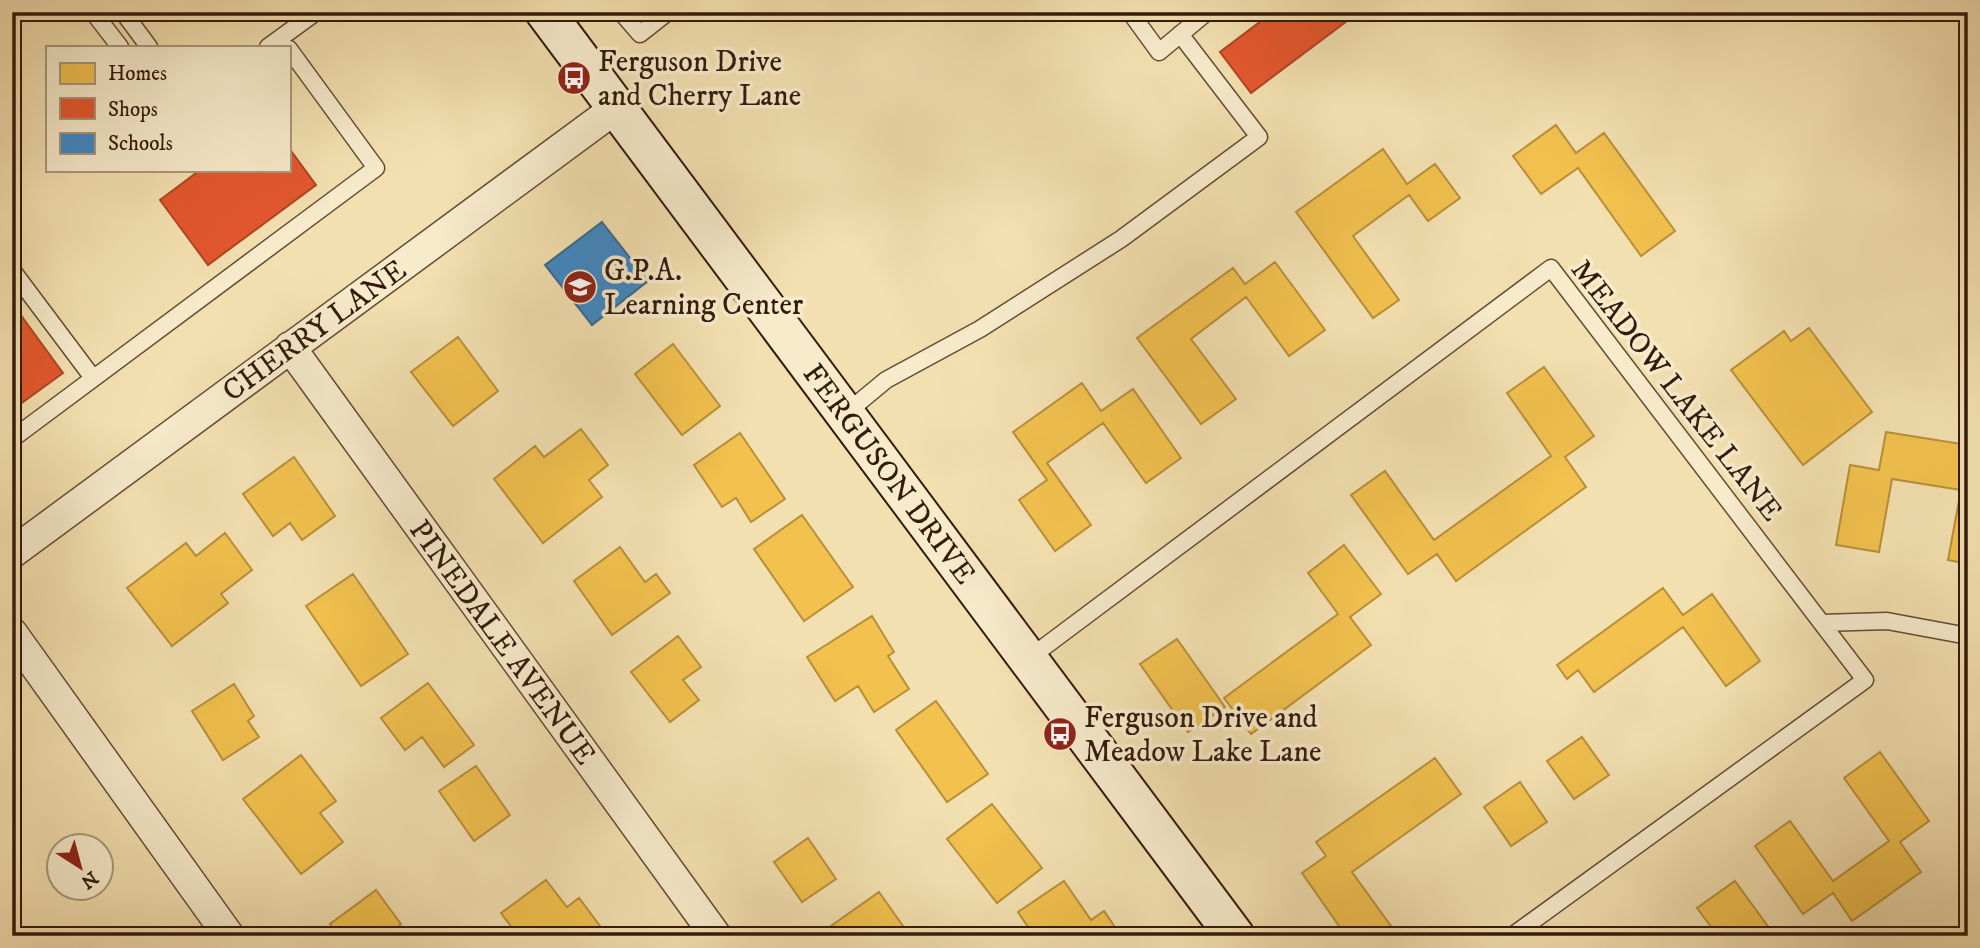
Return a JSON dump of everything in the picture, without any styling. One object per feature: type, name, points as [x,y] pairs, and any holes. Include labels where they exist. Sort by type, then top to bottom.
[{"type":"street","name":"FERGUSON DRIVE","points":[[545,12],[1235,936]]},
{"type":"street","name":"CHERRY LANE","points":[[12,553],[616,108]]},
{"type":"street","name":"PINEDALE AVENUE","points":[[289,347],[716,936]]},
{"type":"street","points":[[12,633],[229,936]]},
{"type":"lane","points":[[93,12],[119,46]]},
{"type":"lane","points":[[123,12],[148,46]]},
{"type":"lane","points":[[281,45],[316,12]]},
{"type":"lane","points":[[621,12],[640,34],[668,12]]},
{"type":"lane","points":[[1129,12],[1159,52],[1207,12]]},
{"type":"lane","points":[[121,46],[138,33]]},
{"type":"lane","points":[[845,414],[887,380],[979,329],[1121,239],[1259,137],[1180,34]]},
{"type":"lane","points":[[12,439],[376,168],[290,57]]},
{"type":"lane","name":"MEADOW LAKE LANE","points":[[1028,659],[1550,268],[1865,680],[1512,936]]},
{"type":"lane","points":[[12,270],[93,378]]},
{"type":"lane","points":[[1822,623],[1887,621],[1968,636]]},
{"type":"building: Homes","points":[[1556,125],[1576,153],[1604,133],[1675,231],[1641,256],[1578,168],[1541,194],[1513,156]]},
{"type":"building: Homes","points":[[1383,149],[1407,184],[1435,164],[1460,198],[1428,221],[1409,195],[1353,236],[1399,300],[1373,318],[1296,212]]},
{"type":"building: Homes","points":[[1275,262],[1325,330],[1289,356],[1246,297],[1191,339],[1236,399],[1201,424],[1137,338],[1233,268],[1245,284]]},
{"type":"building: Homes","points":[[1809,328],[1872,412],[1803,465],[1731,370],[1784,331],[1791,341]]},
{"type":"building: Homes","points":[[458,337],[498,391],[453,426],[411,372]]},
{"type":"building: Homes","points":[[673,344],[720,406],[682,435],[635,374]]},
{"type":"building: Homes","points":[[1544,367],[1594,436],[1565,457],[1586,487],[1456,581],[1437,554],[1408,574],[1351,495],[1385,471],[1434,540],[1551,456],[1507,393]]},
{"type":"building: Homes","points":[[1082,383],[1101,411],[1133,389],[1181,458],[1146,483],[1103,423],[1047,463],[1091,525],[1055,551],[1019,500],[1047,480],[1013,432]]},
{"type":"building: Homes","points":[[581,429],[608,465],[589,480],[602,497],[543,543],[494,479],[535,446],[544,457]]},
{"type":"building: Homes","points":[[1886,432],[1968,445],[1968,564],[1948,560],[1961,490],[1892,479],[1879,552],[1836,545],[1850,465],[1879,470]]},
{"type":"building: Homes","points":[[740,433],[785,499],[751,522],[736,498],[722,507],[694,465]]},
{"type":"building: Homes","points":[[294,457],[335,516],[302,540],[290,523],[273,536],[243,494]]},
{"type":"building: Homes","points":[[802,515],[853,587],[804,621],[754,549]]},
{"type":"building: Homes","points":[[225,533],[252,570],[221,594],[228,603],[172,646],[127,588],[186,543],[196,556]]},
{"type":"building: Homes","points":[[1344,545],[1381,594],[1350,617],[1371,645],[1251,734],[1224,698],[1338,614],[1308,573]]},
{"type":"building: Homes","points":[[620,547],[645,582],[656,574],[670,593],[612,635],[574,581]]},
{"type":"building: Homes","points":[[353,574],[408,654],[361,686],[306,606]]},
{"type":"building: Homes","points":[[1663,588],[1683,615],[1712,594],[1760,661],[1726,686],[1683,627],[1594,692],[1578,670],[1567,679],[1557,665]]},
{"type":"building: Homes","points":[[872,616],[894,652],[888,656],[909,689],[874,712],[858,686],[835,701],[807,657]]},
{"type":"building: Homes","points":[[678,636],[701,667],[683,680],[699,700],[670,722],[631,672]]},
{"type":"building: Homes","points":[[1177,639],[1225,707],[1188,732],[1140,664]]},
{"type":"building: Homes","points":[[428,683],[474,745],[444,767],[422,737],[405,750],[381,718]]},
{"type":"building: Homes","points":[[234,684],[254,716],[248,721],[259,737],[223,760],[192,711]]},
{"type":"building: Homes","points":[[936,701],[988,774],[947,802],[896,730]]},
{"type":"building: Homes","points":[[1582,737],[1609,775],[1574,799],[1547,761]]},
{"type":"building: Homes","points":[[1880,752],[1929,821],[1900,842],[1921,872],[1852,921],[1833,893],[1803,914],[1755,846],[1790,821],[1833,881],[1889,841],[1844,778]]},
{"type":"building: Homes","points":[[301,755],[336,801],[320,813],[343,842],[301,874],[243,799]]},
{"type":"building: Homes","points":[[1435,758],[1461,794],[1352,872],[1396,933],[1392,936],[1346,936],[1302,873],[1326,856],[1316,842]]},
{"type":"building: Homes","points":[[476,766],[510,815],[474,841],[439,791]]},
{"type":"building: Homes","points":[[1520,782],[1547,822],[1511,846],[1484,807]]},
{"type":"building: Homes","points":[[992,804],[1042,868],[997,903],[947,839]]},
{"type":"building: Homes","points":[[808,838],[836,879],[802,902],[774,862]]},
{"type":"building: Homes","points":[[546,880],[567,907],[579,898],[600,926],[586,936],[518,936],[501,913]]},
{"type":"building: Homes","points":[[1064,881],[1091,920],[1104,911],[1121,936],[1034,936],[1018,912]]},
{"type":"building: Homes","points":[[1735,881],[1775,936],[1718,936],[1697,908]]},
{"type":"building: Homes","points":[[376,890],[401,924],[388,936],[339,936],[330,924]]},
{"type":"building: Homes","points":[[879,892],[910,936],[828,936],[824,931]]},
{"type":"building: Shops","points":[[1273,12],[1359,12],[1251,93],[1220,52]]},
{"type":"building: Shops","points":[[290,149],[316,185],[208,265],[160,200],[196,173],[290,172]]},
{"type":"building: Shops","points":[[12,303],[63,373],[12,410]]},
{"type":"building: Schools","points":[[602,222],[648,281],[592,325],[545,265]]},
{"type":"place","name":"Ferguson Drive and Cherry Lane","points":[[574,78]]},
{"type":"place","name":"G.P.A. Learning Center","points":[[580,287]]},
{"type":"place","name":"Ferguson Drive and Meadow Lake Lane","points":[[1060,734]]}]
